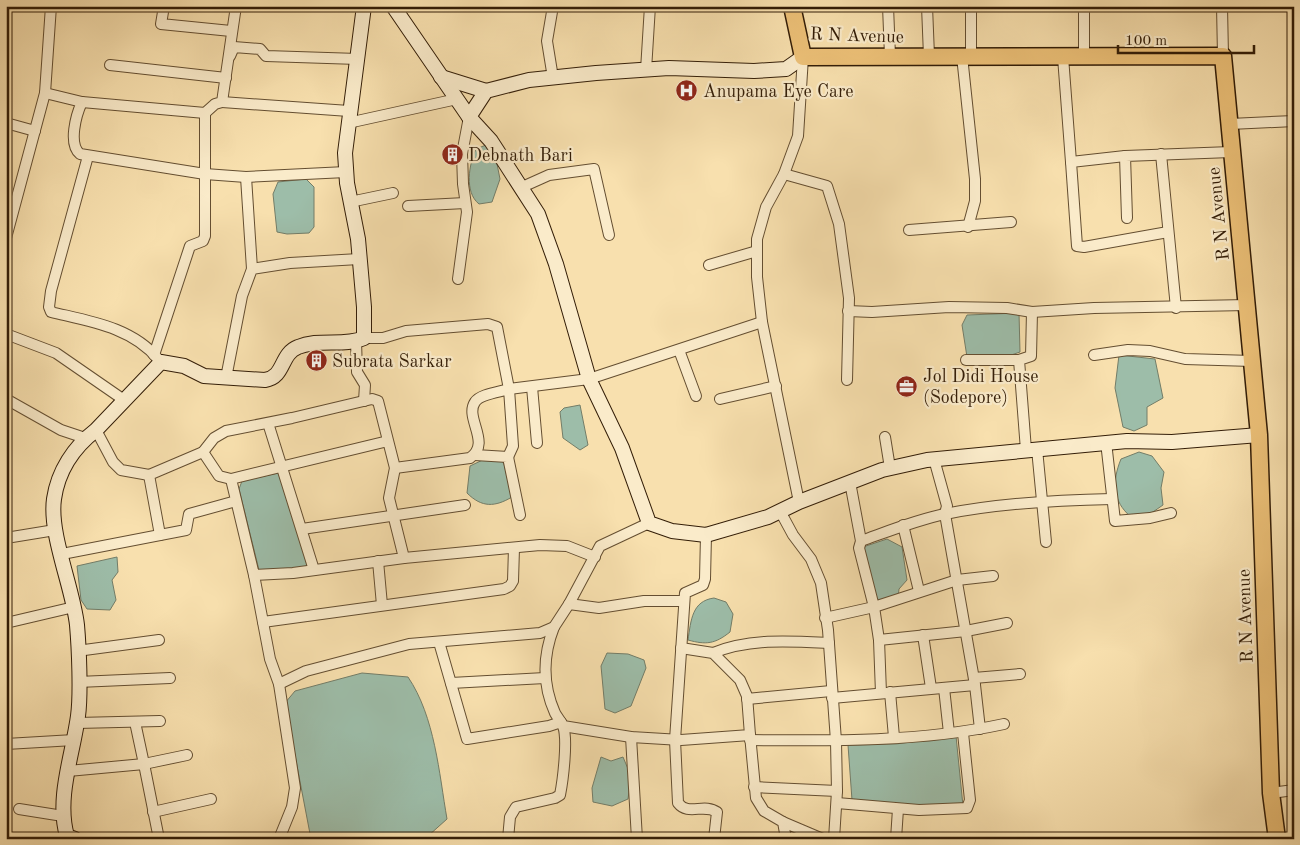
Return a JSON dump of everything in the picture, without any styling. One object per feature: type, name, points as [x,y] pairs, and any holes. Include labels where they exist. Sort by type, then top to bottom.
[{"type":"main road","name":"R N Avenue","points":[[792,6],[803,57],[1223,56],[1259,435],[1271,793],[1277,839]]},
{"type":"street","points":[[6,238],[45,93],[51,6]]},
{"type":"street","points":[[164,6],[160,24],[231,31]]},
{"type":"street","points":[[222,102],[236,6]]},
{"type":"street","points":[[364,6],[349,117],[346,172],[358,239],[364,308],[357,372],[365,385],[364,401]]},
{"type":"street","points":[[393,6],[469,116],[491,141],[538,214],[553,255],[589,380],[622,448],[649,523]]},
{"type":"street","points":[[553,6],[547,41],[553,78]]},
{"type":"street","points":[[646,70],[650,6]]},
{"type":"street","points":[[888,6],[890,56]]},
{"type":"street","points":[[927,6],[929,56]]},
{"type":"street","points":[[968,227],[975,201],[967,56],[971,6]]},
{"type":"street","points":[[1084,6],[1084,57]]},
{"type":"street","points":[[1222,6],[1223,56]]},
{"type":"street","points":[[230,56],[234,47],[260,49],[266,56],[358,59]]},
{"type":"street","points":[[458,279],[467,212],[462,154],[469,116],[486,91],[498,86],[553,78],[646,70],[786,69],[803,57]]},
{"type":"street","points":[[799,502],[762,322],[757,277],[757,239],[766,207],[784,174],[798,136],[798,104],[803,57]]},
{"type":"street","points":[[1063,57],[1077,246],[1084,247],[1168,232]]},
{"type":"street","points":[[110,65],[226,78]]},
{"type":"street","points":[[441,77],[486,91]]},
{"type":"street","points":[[45,93],[82,102],[205,113],[216,104],[222,102],[349,117],[457,99]]},
{"type":"street","points":[[82,102],[74,138],[74,147],[80,154],[205,174],[246,177],[346,172]]},
{"type":"street","points":[[69,838],[63,816],[68,771],[77,723],[77,624],[55,530],[54,500],[63,467],[91,434],[124,400],[157,358],[190,246],[203,241],[206,236],[205,113]]},
{"type":"street","points":[[1230,124],[1294,121]]},
{"type":"street","points":[[6,123],[35,131]]},
{"type":"street","points":[[1071,162],[1125,156],[1232,152]]},
{"type":"street","points":[[1161,154],[1176,308]]},
{"type":"street","points":[[88,156],[51,291],[50,312],[108,326],[129,335],[157,358],[184,366],[204,376],[226,378],[273,379],[280,373],[285,358],[297,347],[316,343],[382,338],[406,331],[488,324],[497,327],[509,389],[513,446],[508,456],[520,515]]},
{"type":"street","points":[[1125,156],[1127,218]]},
{"type":"street","points":[[520,188],[549,175],[594,169],[609,235]]},
{"type":"street","points":[[784,174],[827,186],[839,224],[848,298],[847,380]]},
{"type":"street","points":[[226,378],[242,296],[252,269],[246,177]]},
{"type":"street","points":[[350,202],[393,193]]},
{"type":"street","points":[[408,206],[466,203]]},
{"type":"street","points":[[908,230],[968,227],[1010,222]]},
{"type":"street","points":[[709,265],[757,251]]},
{"type":"street","points":[[252,269],[290,262],[359,259]]},
{"type":"street","points":[[848,311],[872,312],[949,307],[1007,308],[1032,312],[1094,308],[1247,306]]},
{"type":"street","points":[[966,360],[1019,360],[1031,356],[1032,312]]},
{"type":"street","points":[[395,468],[470,458],[475,454],[479,445],[473,409],[474,403],[479,399],[509,389],[589,380],[762,322]]},
{"type":"street","points":[[6,334],[56,353],[124,400]]},
{"type":"street","points":[[680,350],[696,396]]},
{"type":"street","points":[[1094,355],[1128,350],[1150,351],[1185,359],[1252,361]]},
{"type":"street","points":[[1019,360],[1032,449],[1043,500],[1046,542]]},
{"type":"street","points":[[720,399],[776,386]]},
{"type":"street","points":[[532,387],[537,443]]},
{"type":"street","points":[[6,399],[61,430],[91,434],[121,470],[149,475],[203,452],[214,438],[226,431],[372,399],[378,401],[395,468],[388,491],[404,558]]},
{"type":"street","points":[[268,423],[284,466],[314,570]]},
{"type":"street","points":[[508,839],[510,817],[516,807],[555,798],[560,795],[564,769],[562,724],[549,696],[545,678],[546,646],[554,627],[569,604],[600,546],[649,523],[672,530],[706,535],[780,511],[850,482],[890,468],[934,459],[1106,442],[1172,442],[1259,435]]},
{"type":"street","points":[[885,437],[890,468]]},
{"type":"street","points":[[203,452],[219,476],[231,479],[388,441]]},
{"type":"street","points":[[1106,442],[1115,521],[1150,518],[1171,513]]},
{"type":"street","points":[[475,454],[508,456]]},
{"type":"street","points":[[934,459],[947,506],[945,514],[975,682],[980,729]]},
{"type":"street","points":[[149,475],[160,535]]},
{"type":"street","points":[[231,479],[254,574],[270,659],[279,684],[295,788],[292,807],[278,839],[262,839]]},
{"type":"street","points":[[850,482],[861,541],[859,548],[874,607],[885,693],[894,737]]},
{"type":"street","points":[[861,541],[903,525],[945,514],[1043,500],[1112,499]]},
{"type":"street","points":[[62,554],[186,530],[189,514],[236,500]]},
{"type":"street","points":[[302,528],[393,517],[465,505]]},
{"type":"street","points":[[780,511],[792,535],[812,558],[818,572],[829,643],[836,741],[837,803],[834,839]]},
{"type":"street","points":[[903,525],[919,591]]},
{"type":"street","points":[[6,538],[55,530]]},
{"type":"street","points":[[706,535],[705,579],[700,588],[684,594],[681,648],[678,664],[675,740],[678,803],[682,808],[688,810],[708,809],[717,812],[714,839]]},
{"type":"street","points":[[254,574],[314,570],[404,558],[540,545],[567,546],[594,557]]},
{"type":"street","points":[[263,622],[504,589],[513,582],[514,548]]},
{"type":"street","points":[[378,561],[382,605]]},
{"type":"street","points":[[825,618],[874,607],[957,580],[993,576]]},
{"type":"street","points":[[569,604],[600,608],[644,601],[684,601]]},
{"type":"street","points":[[6,623],[74,608]]},
{"type":"street","points":[[879,640],[966,631],[1007,622]]},
{"type":"street","points":[[279,684],[306,671],[409,644],[540,633],[554,627]]},
{"type":"street","points":[[923,635],[931,688]]},
{"type":"street","points":[[77,651],[159,640]]},
{"type":"street","points":[[439,642],[467,739],[562,724],[631,737],[675,740],[750,738],[836,741],[963,732],[1004,724]]},
{"type":"street","points":[[681,648],[713,653],[729,646],[758,643],[829,643]]},
{"type":"street","points":[[713,653],[740,680],[747,699],[756,798],[764,811],[782,822],[823,839]]},
{"type":"street","points":[[747,699],[885,693],[944,688],[1020,674]]},
{"type":"street","points":[[78,682],[170,678]]},
{"type":"street","points":[[451,683],[545,678]]},
{"type":"street","points":[[944,688],[949,733]]},
{"type":"street","points":[[77,723],[160,721]]},
{"type":"street","points":[[135,722],[158,839]]},
{"type":"street","points":[[837,803],[898,809],[962,810],[969,805],[963,732]]},
{"type":"street","points":[[631,737],[637,839]]},
{"type":"street","points":[[6,744],[74,740]]},
{"type":"street","points":[[68,771],[144,764],[187,755]]},
{"type":"street","points":[[754,787],[837,791]]},
{"type":"street","points":[[1271,793],[1294,790]]},
{"type":"street","points":[[153,812],[211,799]]},
{"type":"street","points":[[19,809],[63,816]]},
{"type":"street","points":[[896,839],[898,809]]},
{"type":"street","points":[[782,822],[786,839]]},
{"type":"shaded area","points":[[486,145],[495,159],[494,162],[497,164],[500,179],[492,202],[479,204],[471,192],[469,178],[471,162],[476,149]]},
{"type":"shaded area","points":[[306,179],[314,187],[314,227],[309,233],[287,234],[277,232],[273,194],[278,182]]},
{"type":"shaded area","points":[[1019,313],[1020,352],[991,362],[967,357],[962,325],[967,315]]},
{"type":"shaded area","points":[[1119,355],[1155,359],[1163,398],[1147,407],[1147,425],[1134,431],[1123,427],[1115,388]]},
{"type":"shaded area","points":[[580,405],[588,445],[580,450],[563,438],[560,412],[564,408]]},
{"type":"shaded area","points":[[1139,452],[1152,456],[1164,472],[1161,488],[1163,505],[1150,514],[1131,517],[1120,504],[1115,483],[1121,459]]},
{"type":"shaded area","points":[[489,457],[501,460],[504,464],[512,497],[500,503],[483,503],[467,493],[470,466]]},
{"type":"shaded area","points":[[278,473],[286,477],[311,559],[307,567],[263,572],[259,570],[239,489],[242,481]]},
{"type":"shaded area","points":[[887,539],[902,547],[907,580],[899,589],[898,598],[875,605],[863,547]]},
{"type":"shaded area","points":[[117,557],[118,572],[112,580],[116,600],[110,610],[87,609],[81,600],[77,566]]},
{"type":"shaded area","points":[[714,598],[726,602],[733,614],[730,632],[720,639],[710,642],[700,643],[688,640],[692,619],[697,607],[701,603]]},
{"type":"shaded area","points":[[607,653],[628,654],[644,660],[646,668],[631,706],[615,713],[605,709],[601,666]]},
{"type":"shaded area","points":[[362,673],[408,677],[424,710],[435,746],[447,819],[428,836],[401,839],[311,839],[285,703],[295,691]]},
{"type":"shaded area","points":[[956,736],[963,806],[908,806],[852,800],[848,745],[896,744]]},
{"type":"shaded area","points":[[601,757],[611,761],[623,757],[631,776],[628,799],[612,806],[593,802],[592,788]]},
{"type":"place","name":"Anupama Eye Care","points":[[687,91]]},
{"type":"place","name":"Debnath Bari","points":[[452,155]]},
{"type":"place","name":"Subrata Sarkar","points":[[316,361]]},
{"type":"place","name":"Jol Didi House (Sodepore)","points":[[907,386]]}]
